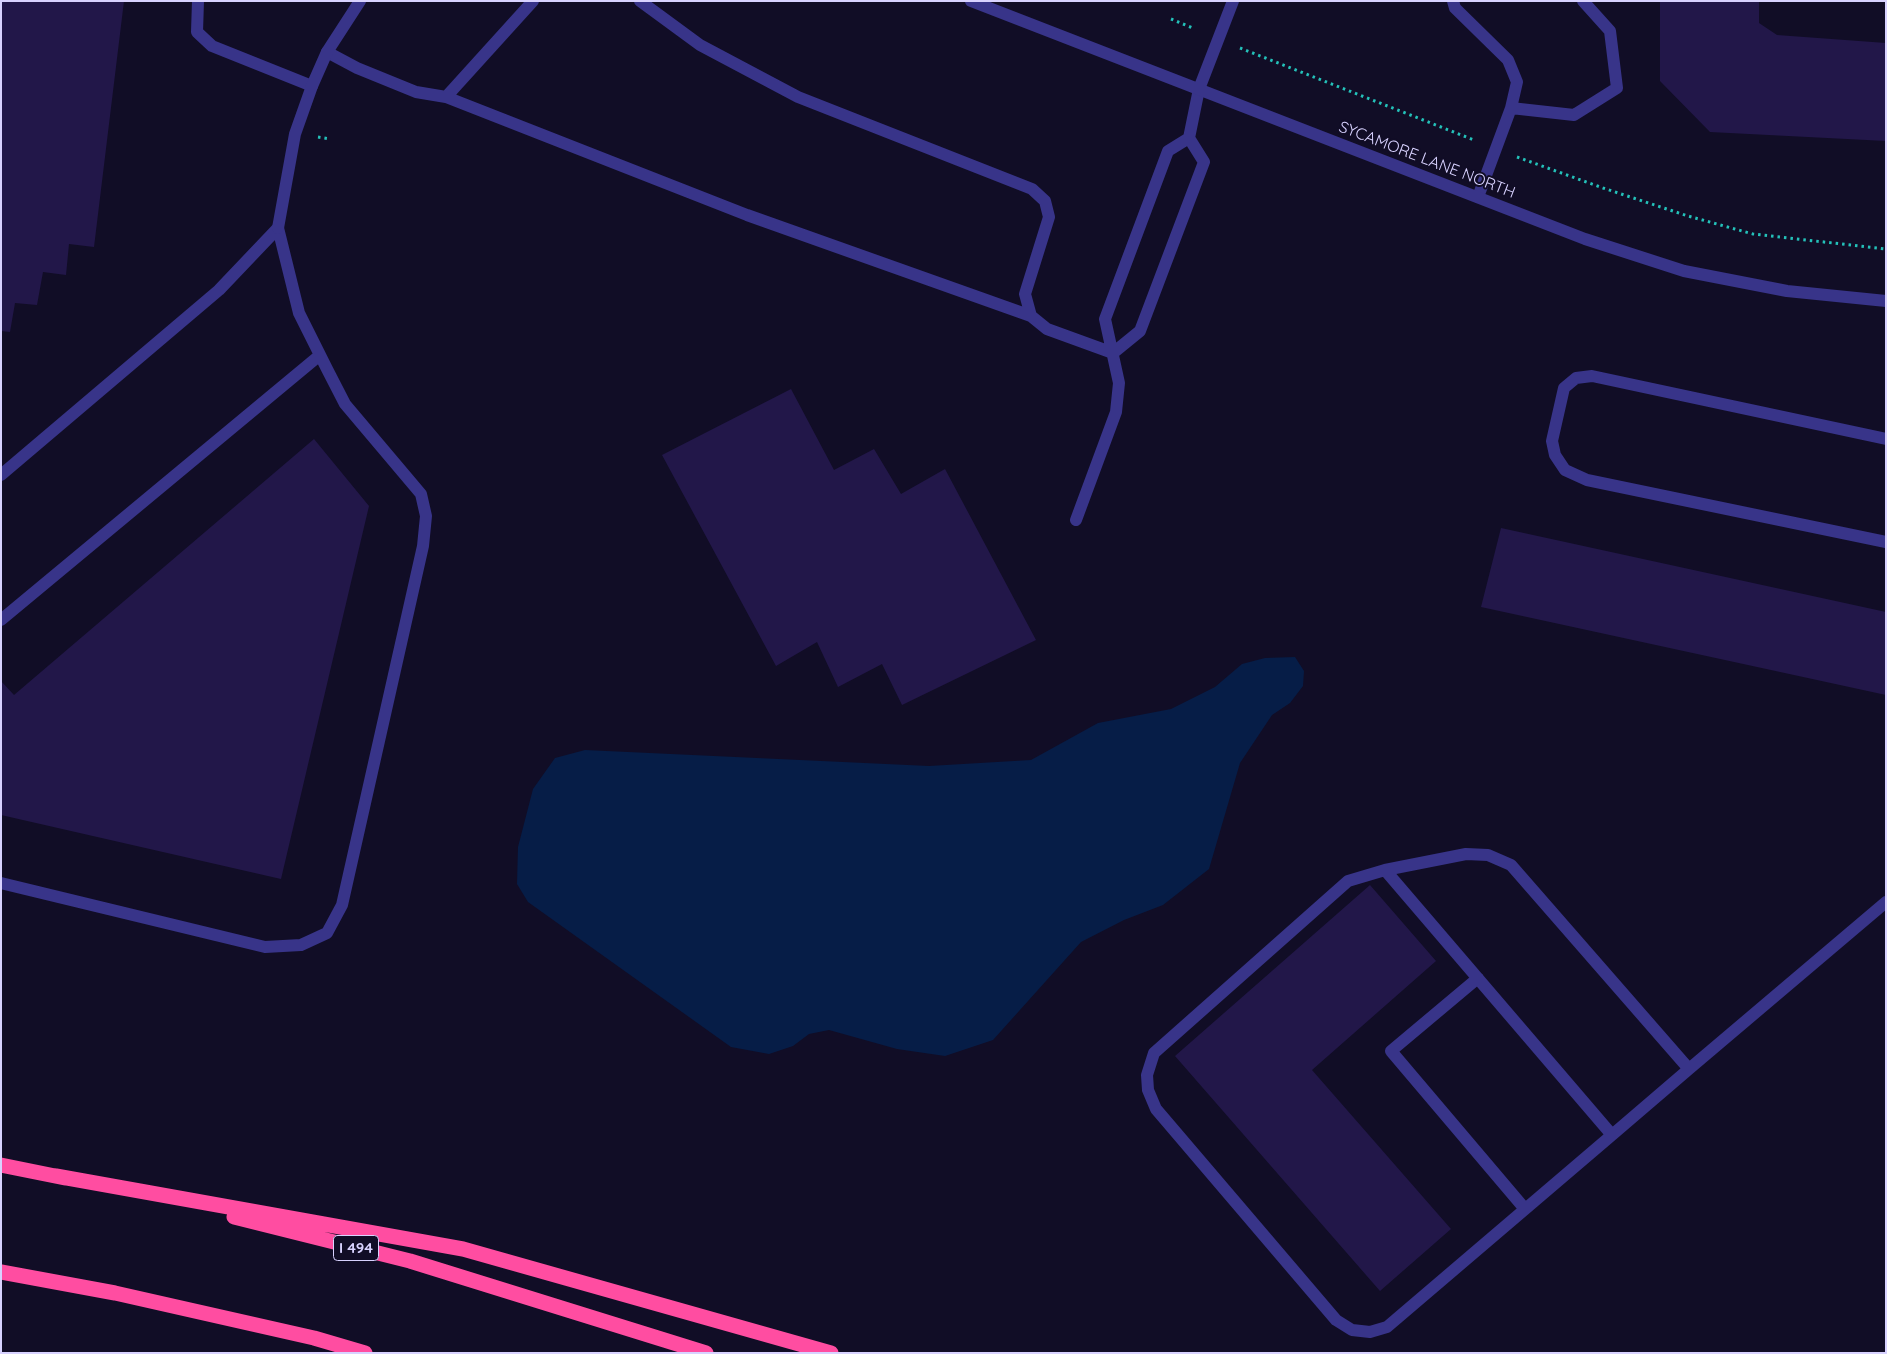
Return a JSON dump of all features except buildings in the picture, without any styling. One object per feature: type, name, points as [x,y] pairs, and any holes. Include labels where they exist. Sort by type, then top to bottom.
[{"type":"highway","name":"I 494","points":[[1,1165],[128,1191],[410,1261],[706,1353]]},
{"type":"highway","points":[[56,1176],[463,1249],[830,1353]]},
{"type":"highway","points":[[1,1272],[115,1293],[314,1338],[365,1353]]},
{"type":"street","points":[[198,1],[197,32],[212,46],[312,86]]},
{"type":"street","points":[[1,883],[265,947],[301,945],[326,934],[342,905],[423,546],[426,516],[421,494],[345,404],[300,313],[278,228],[294,134],[312,86],[328,52],[360,1]]},
{"type":"street","points":[[446,97],[533,1]]},
{"type":"street","points":[[640,1],[700,45],[798,97],[1032,189],[1045,201],[1049,217],[1025,294],[1032,316]]},
{"type":"street","name":"SYCAMORE LANE NORTH","points":[[971,1],[1585,239],[1684,271],[1787,291],[1886,301]]},
{"type":"street","points":[[1113,353],[1140,331],[1204,162],[1189,138],[1199,89],[1233,1]]},
{"type":"street","points":[[1453,1],[1455,8],[1508,60],[1517,82],[1511,108],[1478,197]]},
{"type":"street","points":[[1511,108],[1574,115],[1617,88],[1610,31],[1583,1]]},
{"type":"street","points":[[328,52],[357,68],[416,92],[446,97],[747,215],[1032,316],[1047,330],[1113,353]]},
{"type":"street","points":[[1076,520],[1116,412],[1119,384],[1105,319],[1168,151],[1189,138]]},
{"type":"street","points":[[1,475],[219,290],[278,228]]},
{"type":"street","points":[[1,620],[320,354]]},
{"type":"street","points":[[1886,439],[1592,376],[1576,378],[1564,388],[1552,441],[1556,455],[1566,470],[1587,480],[1886,542]]},
{"type":"street","points":[[1689,1069],[1511,865],[1488,855],[1466,854],[1385,870],[1348,881],[1154,1053],[1147,1075],[1148,1090],[1153,1103],[1162,1117],[1336,1320],[1352,1330],[1370,1332],[1387,1327],[1886,902]]},
{"type":"street","points":[[1385,870],[1612,1135]]},
{"type":"street","points":[[1478,978],[1391,1052],[1525,1210]]},
{"type":"water","points":[[1295,657],[1304,671],[1303,686],[1290,703],[1272,715],[1240,763],[1209,869],[1163,905],[1124,920],[1081,942],[993,1040],[945,1056],[897,1049],[829,1030],[809,1034],[793,1046],[769,1054],[731,1047],[528,902],[517,884],[518,847],[533,789],[555,758],[585,750],[929,766],[1031,760],[1098,723],[1171,709],[1215,687],[1242,664],[1265,658]]}]
